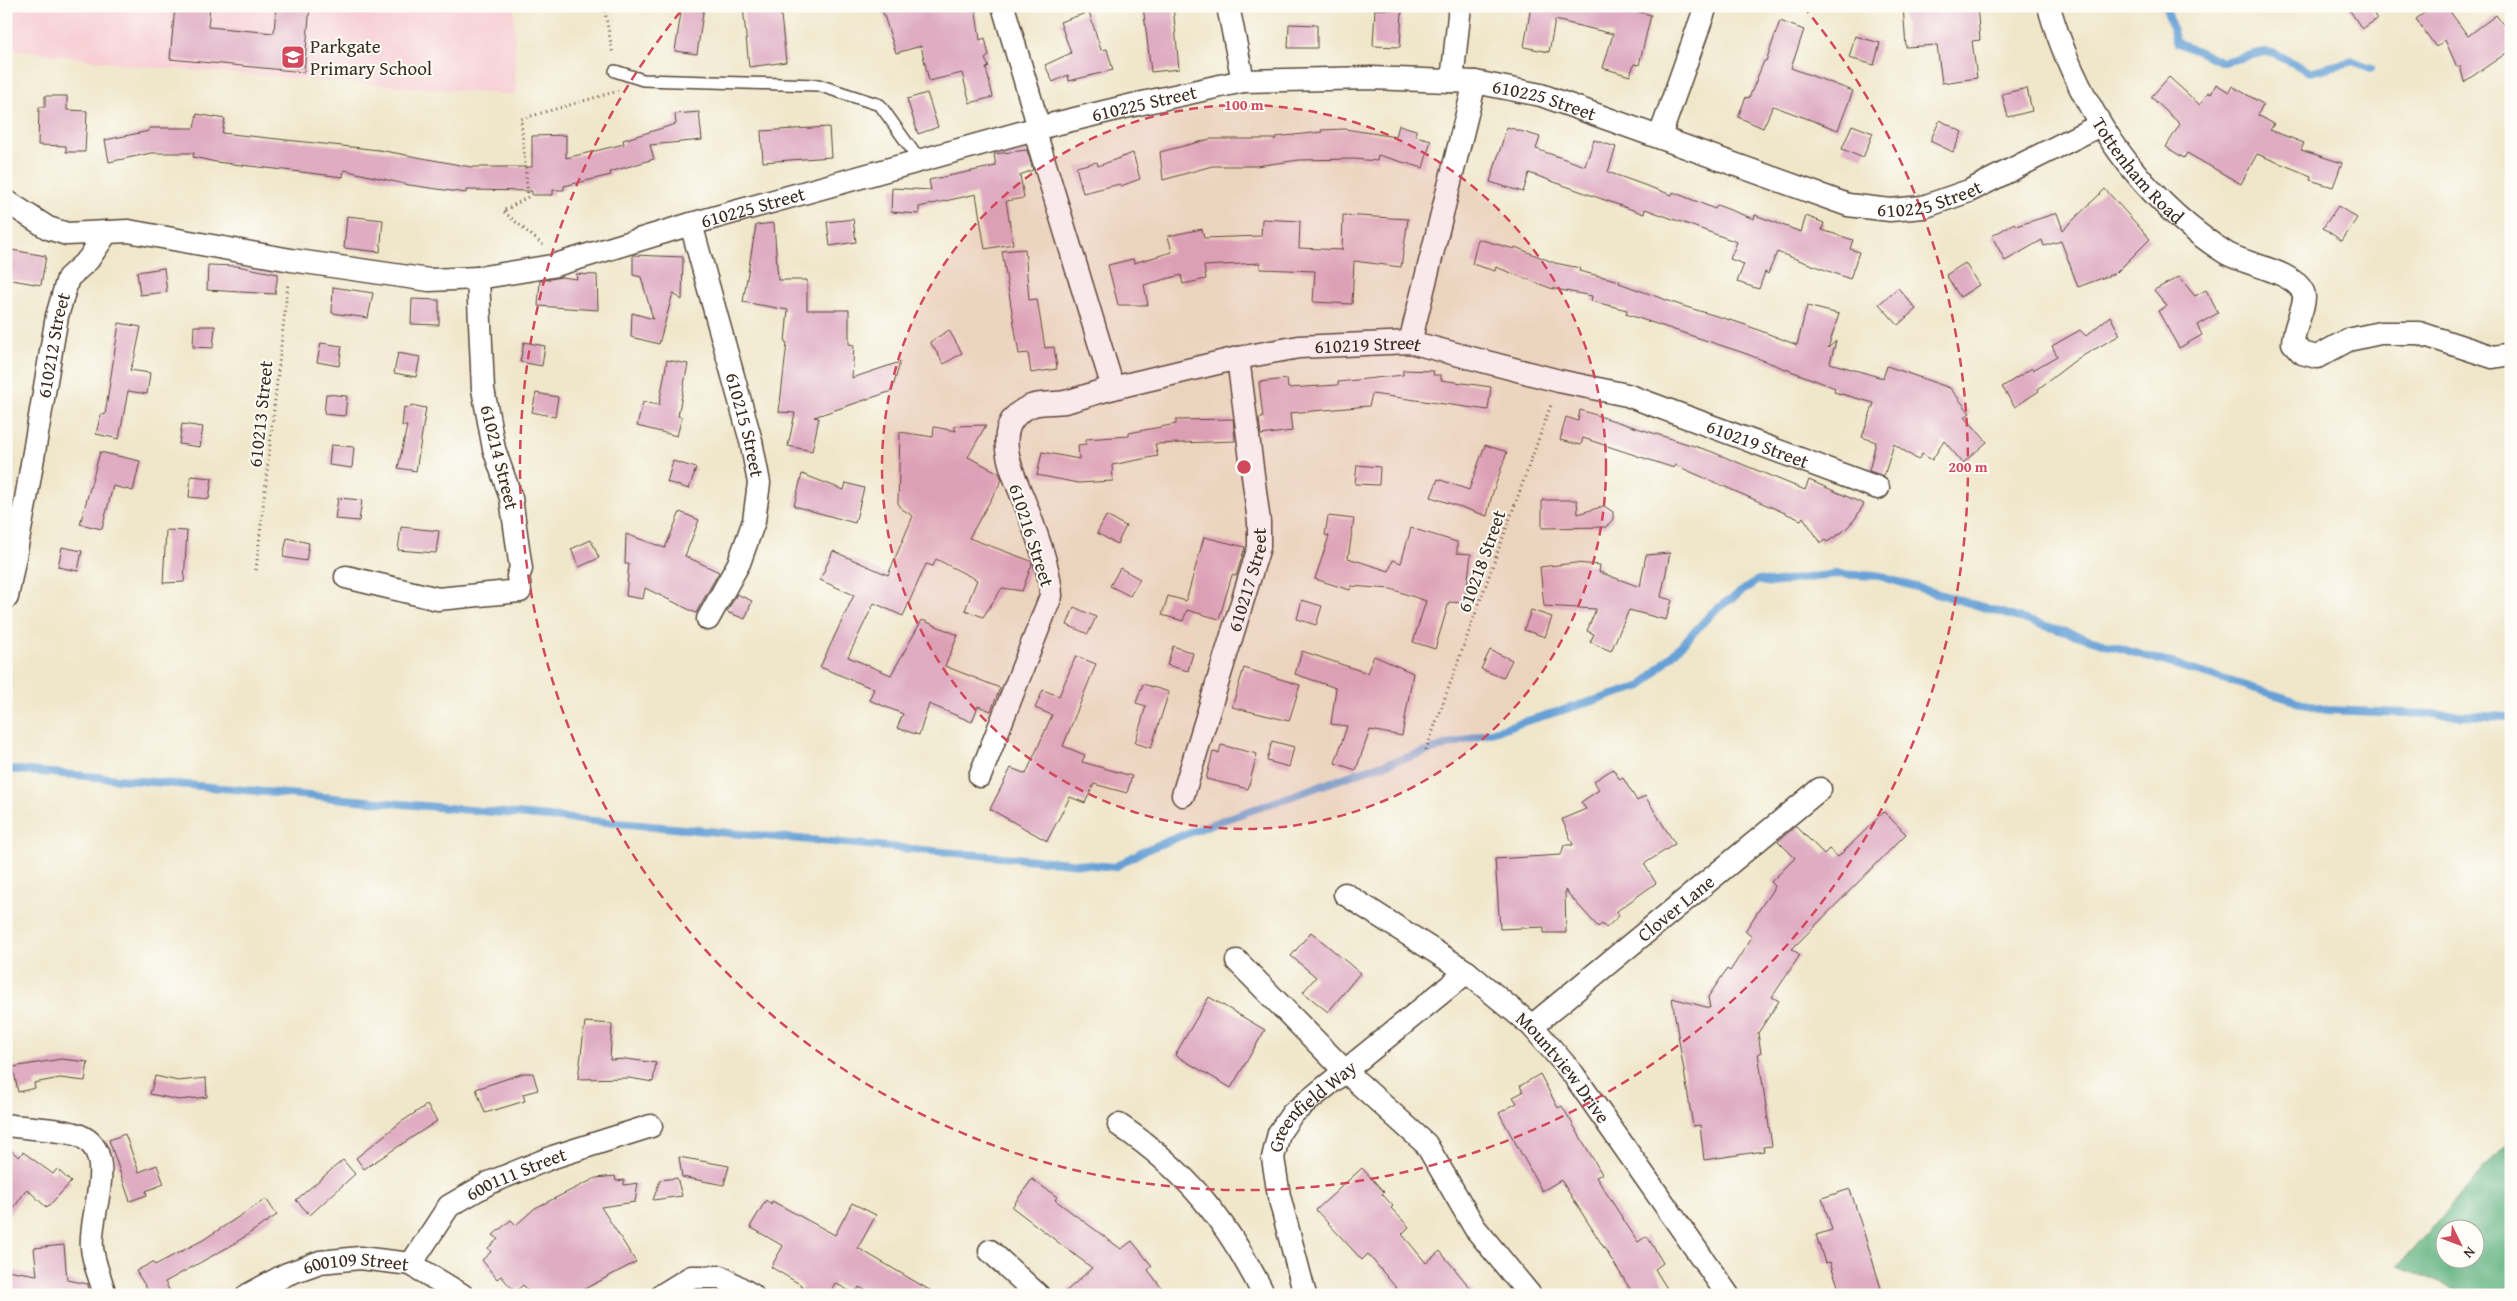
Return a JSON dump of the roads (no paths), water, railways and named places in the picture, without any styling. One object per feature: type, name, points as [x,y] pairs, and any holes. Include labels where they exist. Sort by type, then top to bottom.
[{"type":"street","points":[[1003,6],[1040,128],[1036,132],[1113,388]]},
{"type":"street","points":[[1228,6],[1243,81]]},
{"type":"street","points":[[1452,81],[1460,6]]},
{"type":"street","points":[[1660,136],[1706,6]]},
{"type":"street","name":"Tottenham Road","points":[[2048,6],[2078,84],[2100,125],[2127,163],[2180,221],[2228,254],[2288,278],[2300,287],[2305,298],[2294,327],[2293,343],[2302,353],[2317,357],[2348,340],[2380,332],[2419,333],[2493,358],[2511,354]]},
{"type":"street","name":"610225 Street","points":[[107,232],[128,231],[291,260],[429,280],[478,278],[564,262],[692,224],[1040,128],[1243,81],[1371,78],[1475,82],[1541,95],[1660,136],[1848,205],[1890,210],[1923,207],[1969,191],[2100,125]]},
{"type":"street","points":[[1410,342],[1475,82]]},
{"type":"street","points":[[6,201],[48,228],[67,234],[107,232]]},
{"type":"street","name":"610215 Street","points":[[692,224],[751,441],[759,483],[754,521],[739,564],[708,619]]},
{"type":"street","name":"610212 Street","points":[[7,596],[58,316],[68,278],[88,260],[107,232]]},
{"type":"street","name":"610214 Street","points":[[346,576],[438,599],[520,591],[518,576],[521,569],[516,519],[511,498],[494,449],[483,389],[478,278]]},
{"type":"street","name":"610219 Street","points":[[1113,388],[1238,358],[1300,347],[1410,342],[1559,381],[1627,395],[1878,488]]},
{"type":"street","name":"610217 Street","points":[[1182,795],[1258,547],[1259,522],[1238,358]]},
{"type":"street","name":"610216 Street","points":[[980,776],[1051,596],[1045,565],[1028,510],[1008,462],[1006,440],[1010,427],[1017,415],[1032,406],[1064,402],[1113,388]]},
{"type":"street","name":"Clover Lane","points":[[1532,1026],[1820,789]]},
{"type":"street","name":"Mountview Drive","points":[[1345,894],[1467,972],[1532,1026],[1573,1074],[1728,1295]]},
{"type":"street","points":[[1237,960],[1345,1072],[1426,1144],[1475,1228],[1530,1295]]},
{"type":"street","name":"Greenfield Way","points":[[1305,1295],[1279,1196],[1273,1158],[1279,1133],[1292,1114],[1467,972]]},
{"type":"street","points":[[1119,1125],[1150,1146],[1185,1178],[1217,1214],[1264,1295]]},
{"type":"street","points":[[6,1126],[79,1135],[95,1148],[102,1170],[92,1230],[92,1248],[105,1295]]},
{"type":"street","name":"600111 Street","points":[[410,1264],[449,1206],[481,1188],[553,1157],[651,1126]]},
{"type":"street","points":[[990,1250],[1038,1295]]},
{"type":"street","name":"600109 Street","points":[[248,1295],[287,1274],[320,1262],[360,1258],[410,1264],[462,1295]]},
{"type":"street","points":[[662,1295],[691,1277],[722,1277],[752,1295]]},
{"type":"lane","points":[[615,71],[643,80],[818,85],[880,104],[920,161]]},
{"type":"waterway","points":[[2166,6],[2176,42],[2223,62],[2264,52],[2274,53],[2310,72],[2353,61],[2371,68]]},
{"type":"waterway","points":[[6,769],[1115,867],[1143,851],[1209,825],[1366,770],[1642,686],[1715,610],[1758,580],[1771,583],[1835,574],[1879,576],[2326,710],[2511,717]]},
{"type":"place","name":"Parkgate Primary School","points":[[293,57]]}]
